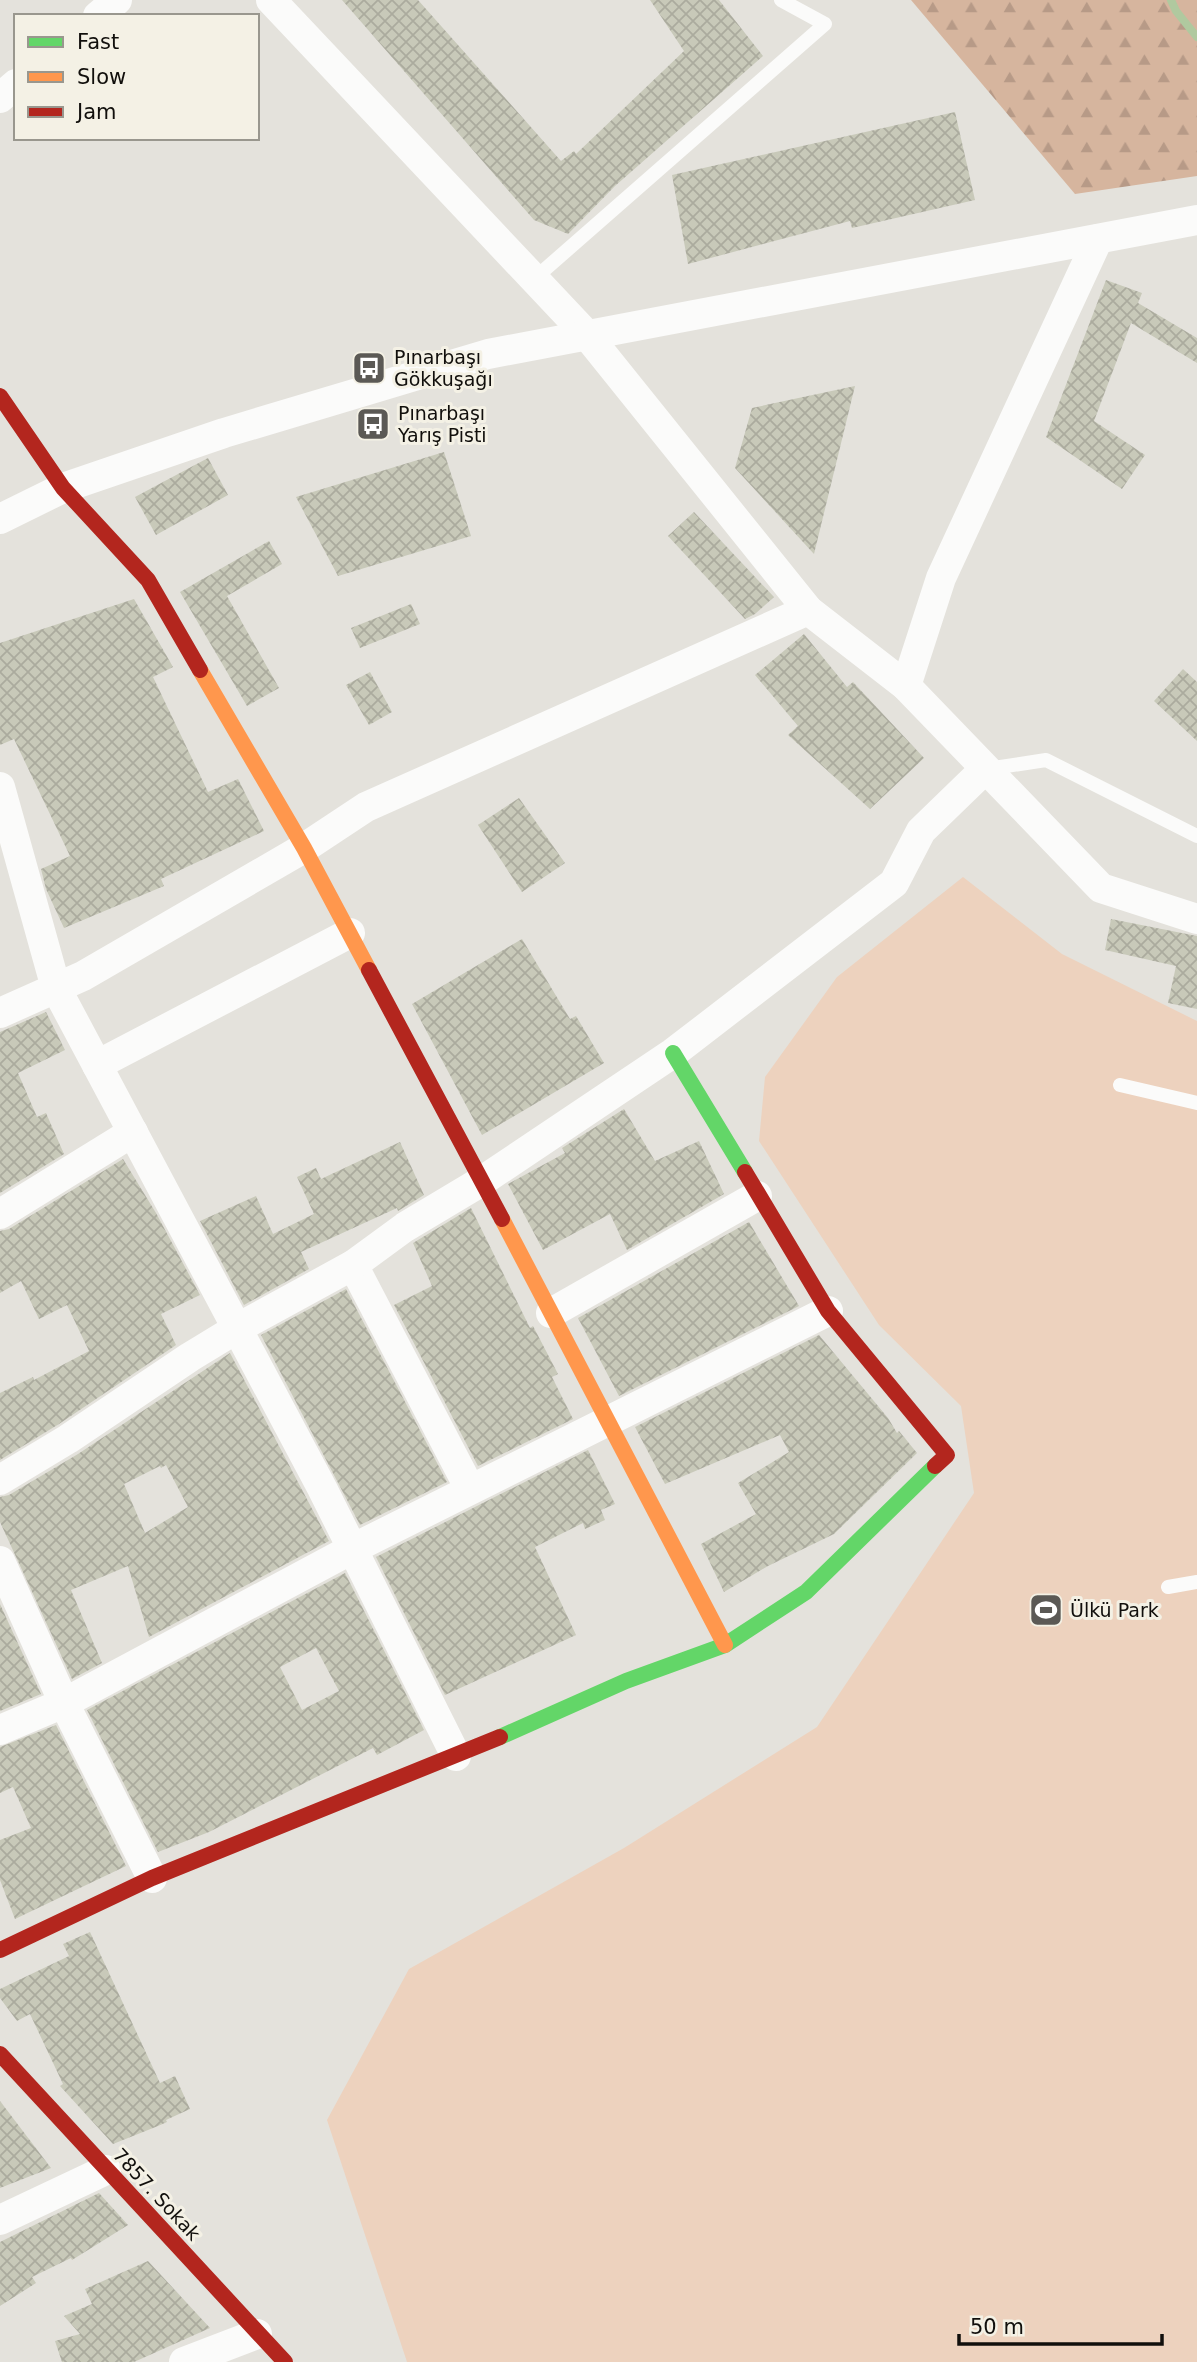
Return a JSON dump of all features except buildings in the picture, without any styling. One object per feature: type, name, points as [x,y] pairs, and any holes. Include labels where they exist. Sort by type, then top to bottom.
[{"type":"street","points":[[100,14],[117,0]]},
{"type":"street","points":[[271,0],[587,335],[808,610],[906,686],[1101,888],[1197,919]]},
{"type":"street","points":[[0,519],[63,488],[224,433],[488,354],[1197,220]]},
{"type":"street","points":[[906,686],[941,578],[1098,239]]},
{"type":"street","points":[[0,396],[63,488],[148,580],[304,848],[725,1645]]},
{"type":"street","points":[[0,1013],[83,976],[304,848],[366,807],[808,610]]},
{"type":"street","points":[[0,1480],[68,1439],[190,1357],[353,1265],[405,1227],[482,1181],[673,1053],[894,883],[921,831],[985,769]]},
{"type":"street","points":[[0,787],[56,988],[322,1488],[456,1756]]},
{"type":"street","points":[[97,1065],[350,933]]},
{"type":"street","points":[[0,1950],[152,1878],[456,1756],[626,1681],[725,1645],[806,1592],[947,1455],[828,1311],[673,1053]]},
{"type":"street","points":[[0,1214],[133,1132]]},
{"type":"street","points":[[551,1313],[757,1196]]},
{"type":"street","points":[[353,1265],[470,1489]]},
{"type":"street","points":[[0,1730],[64,1703],[352,1549],[828,1311]]},
{"type":"street","points":[[0,1561],[64,1703],[152,1878]]},
{"type":"street","name":"7857. Sokak","points":[[0,2054],[285,2362]]},
{"type":"street","points":[[0,2220],[106,2170]]},
{"type":"street","points":[[184,2362],[257,2334]]},
{"type":"lane","points":[[534,279],[825,24],[781,0]]},
{"type":"lane","points":[[985,769],[1046,760],[1197,836]]},
{"type":"lane","points":[[1120,1085],[1197,1103]]},
{"type":"lane","points":[[1168,1587],[1197,1582]]},
{"type":"shaded area","name":"Ülkü Park","points":[[963,877],[1062,954],[1197,1021],[1197,2362],[407,2362],[327,2120],[409,1969],[624,1848],[817,1727],[974,1493],[961,1406],[879,1325],[759,1141],[765,1077],[837,977]]},
{"type":"green space","points":[[911,0],[1197,0],[1197,176],[1075,194]]},
{"type":"waterway","points":[[1171,0],[1176,11],[1197,37]]},
{"type":"traffic: fast","points":[[673,1053],[745,1172]]},
{"type":"traffic: fast","points":[[500,1737],[626,1681],[725,1645],[806,1592],[935,1466]]},
{"type":"traffic: slow","points":[[200,670],[304,848],[369,970]]},
{"type":"traffic: slow","points":[[502,1219],[725,1645]]},
{"type":"traffic: jam","points":[[0,396],[63,488],[148,580],[200,670]]},
{"type":"traffic: jam","points":[[369,970],[502,1219]]},
{"type":"traffic: jam","points":[[745,1172],[828,1311],[947,1455],[935,1466]]},
{"type":"traffic: jam","points":[[0,1950],[152,1878],[500,1737]]},
{"type":"traffic: jam","points":[[0,2054],[285,2362]]},
{"type":"place","name":"Pınarbaşı Gökkuşağı","points":[[369,368]]},
{"type":"place","name":"Pınarbaşı Yarış Pisti","points":[[373,424]]},
{"type":"place","name":"Ülkü Park","points":[[1046,1610]]}]
